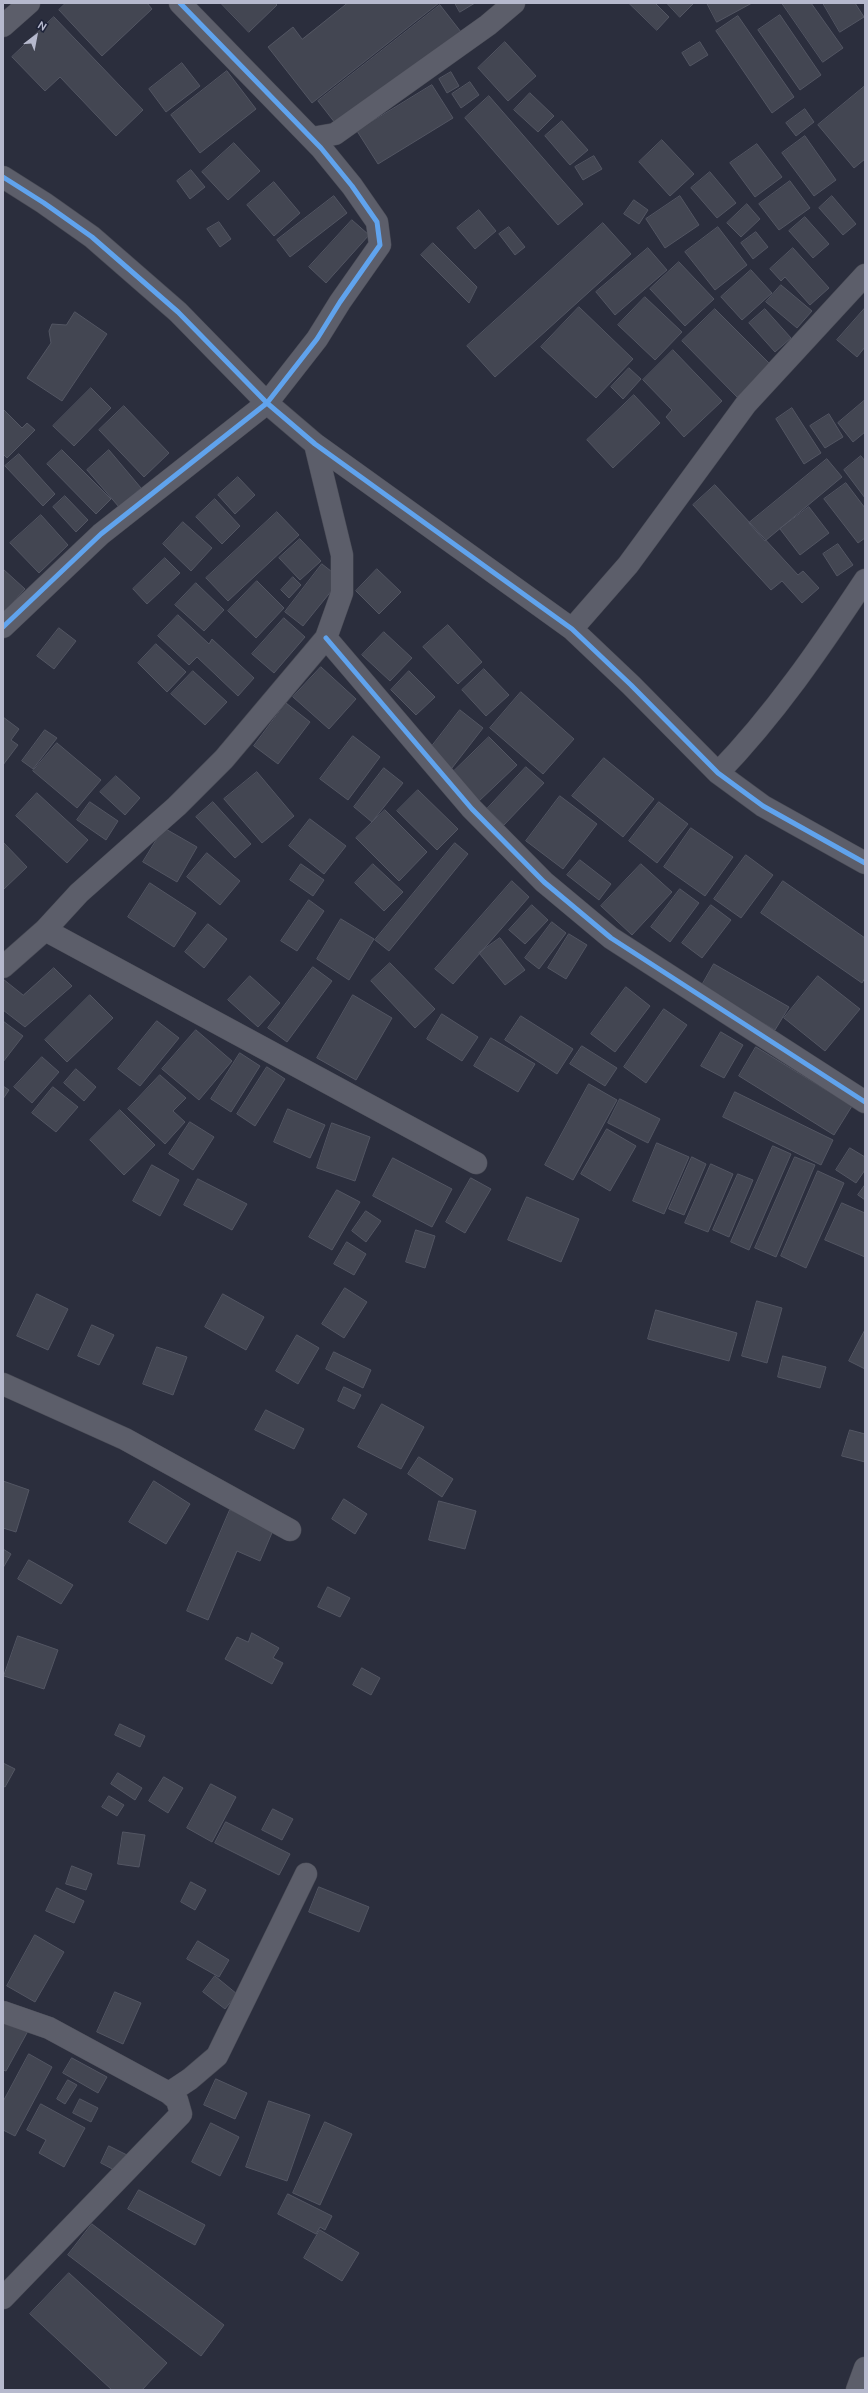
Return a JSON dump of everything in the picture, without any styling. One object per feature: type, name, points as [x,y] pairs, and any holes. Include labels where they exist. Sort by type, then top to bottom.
[{"type":"street","points":[[3,26],[29,3]]},
{"type":"street","points":[[3,627],[101,534],[267,403],[317,339],[340,302],[380,245],[377,222],[352,186],[312,138],[180,3]]},
{"type":"street","points":[[312,138],[335,134],[488,25],[514,3]]},
{"type":"street","points":[[3,177],[44,203],[92,237],[178,312],[267,403],[315,444],[572,629],[631,685],[718,773],[763,806],[864,862]]},
{"type":"street","points":[[572,629],[628,565],[746,404],[865,275]]},
{"type":"street","points":[[3,967],[45,930],[79,893],[177,806],[224,758],[326,638],[342,593],[342,555],[315,444]]},
{"type":"street","points":[[718,773],[775,709],[809,664],[865,580]]},
{"type":"street","points":[[326,638],[472,810],[544,882],[611,938],[865,1102]]},
{"type":"street","points":[[45,930],[476,1163]]},
{"type":"street","points":[[3,1384],[125,1439],[290,1530]]},
{"type":"street","points":[[169,2093],[190,2080],[217,2056],[306,1874]]},
{"type":"street","points":[[3,2012],[49,2028],[169,2093],[177,2100],[181,2114],[3,2298]]},
{"type":"street","points":[[857,2390],[865,2368]]},
{"type":"building","points":[[66,3],[147,3],[152,9],[102,56],[59,10]]},
{"type":"building","points":[[221,3],[275,3],[277,5],[249,32]]},
{"type":"building","points":[[348,3],[439,3],[312,103],[268,47],[293,27],[302,39]]},
{"type":"building","points":[[455,3],[475,3],[460,12]]},
{"type":"building","points":[[629,3],[655,3],[669,17],[657,30]]},
{"type":"building","points":[[667,3],[694,3],[680,17]]},
{"type":"building","points":[[707,3],[752,3],[717,22]]},
{"type":"building","points":[[782,3],[811,3],[843,48],[823,62]]},
{"type":"building","points":[[823,3],[855,3],[864,17],[840,32]]},
{"type":"building","points":[[440,5],[461,32],[339,128],[318,101]]},
{"type":"building","points":[[780,15],[821,75],[800,90],[758,30]]},
{"type":"building","points":[[738,16],[794,97],[772,113],[716,31]]},
{"type":"building","points":[[54,17],[143,110],[116,136],[60,77],[45,91],[12,57]]},
{"type":"building","points":[[505,42],[536,76],[508,101],[478,68]]},
{"type":"building","points":[[700,42],[708,55],[690,66],[682,53]]},
{"type":"building","points":[[182,63],[200,86],[166,112],[149,89]]},
{"type":"building","points":[[227,71],[256,109],[200,153],[171,115]]},
{"type":"building","points":[[451,72],[459,86],[447,93],[439,79]]},
{"type":"building","points":[[470,82],[479,95],[461,108],[452,94]]},
{"type":"building","points":[[432,85],[453,118],[378,164],[357,131]]},
{"type":"building","points":[[865,86],[865,159],[854,168],[818,125]]},
{"type":"building","points":[[530,93],[554,116],[538,132],[514,110]]},
{"type":"building","points":[[489,96],[583,204],[558,225],[465,118]]},
{"type":"building","points":[[805,109],[814,122],[796,136],[786,123]]},
{"type":"building","points":[[562,121],[588,150],[570,165],[545,136]]},
{"type":"building","points":[[805,136],[836,180],[814,196],[782,153]]},
{"type":"building","points":[[662,140],[694,174],[670,196],[639,162]]},
{"type":"building","points":[[234,143],[260,171],[228,200],[202,172]]},
{"type":"building","points":[[757,144],[782,177],[755,197],[730,163]]},
{"type":"building","points":[[594,156],[602,169],[583,180],[575,167]]},
{"type":"building","points":[[191,170],[205,187],[190,199],[177,181]]},
{"type":"building","points":[[710,172],[736,203],[717,218],[691,188]]},
{"type":"building","points":[[790,181],[810,208],[779,230],[759,204]]},
{"type":"building","points":[[274,182],[300,213],[274,236],[247,205]]},
{"type":"building","points":[[334,196],[347,213],[290,257],[277,240]]},
{"type":"building","points":[[680,196],[699,225],[665,248],[646,219]]},
{"type":"building","points":[[832,196],[856,224],[843,235],[819,208]]},
{"type":"building","points":[[634,200],[648,210],[639,224],[624,214]]},
{"type":"building","points":[[747,204],[760,219],[741,237],[727,223]]},
{"type":"building","points":[[479,210],[496,231],[475,249],[457,228]]},
{"type":"building","points":[[805,217],[829,244],[813,258],[789,231]]},
{"type":"building","points":[[352,220],[369,235],[326,283],[309,267]]},
{"type":"building","points":[[219,222],[231,239],[220,247],[207,229]]},
{"type":"building","points":[[603,223],[631,254],[495,377],[467,346]]},
{"type":"building","points":[[509,227],[525,247],[515,255],[499,234]]},
{"type":"building","points":[[718,227],[747,265],[715,290],[685,252]]},
{"type":"building","points":[[756,232],[768,247],[753,259],[741,243]]},
{"type":"building","points":[[433,243],[477,287],[469,303],[421,255]]},
{"type":"building","points":[[648,248],[667,270],[615,315],[596,292]]},
{"type":"building","points":[[793,248],[829,288],[810,305],[785,277],[781,281],[770,269]]},
{"type":"building","points":[[679,262],[714,299],[685,326],[650,289]]},
{"type":"building","points":[[751,270],[772,293],[742,320],[721,297]]},
{"type":"building","points":[[781,285],[812,311],[797,328],[766,302]]},
{"type":"building","points":[[645,297],[682,332],[655,360],[618,325]]},
{"type":"building","points":[[579,307],[633,359],[596,398],[541,347]]},
{"type":"building","points":[[865,308],[865,347],[857,357],[837,340]]},
{"type":"building","points":[[715,309],[770,364],[737,397],[682,341]]},
{"type":"building","points":[[765,309],[791,338],[775,352],[749,323]]},
{"type":"building","points":[[75,312],[107,334],[62,401],[27,378],[51,343],[49,331],[52,324],[66,325]]},
{"type":"building","points":[[673,350],[722,401],[684,437],[666,417],[672,410],[643,380]]},
{"type":"building","points":[[629,368],[641,379],[623,399],[611,387]]},
{"type":"building","points":[[91,388],[111,408],[74,446],[53,426]]},
{"type":"building","points":[[634,395],[660,423],[613,468],[587,440]]},
{"type":"building","points":[[865,400],[865,432],[853,442],[838,423]]},
{"type":"building","points":[[124,406],[169,453],[144,477],[99,430]]},
{"type":"building","points":[[792,408],[821,453],[804,464],[776,419]]},
{"type":"building","points":[[3,409],[22,428],[27,423],[35,430],[7,458],[3,454]]},
{"type":"building","points":[[829,414],[843,437],[825,448],[810,426]]},
{"type":"building","points":[[62,450],[111,499],[96,514],[47,464]]},
{"type":"building","points":[[109,450],[141,488],[119,507],[87,470]]},
{"type":"building","points":[[19,454],[55,494],[43,506],[5,466]]},
{"type":"building","points":[[861,456],[865,461],[865,498],[844,470]]},
{"type":"building","points":[[827,459],[842,477],[765,541],[749,523]]},
{"type":"building","points":[[238,477],[255,495],[235,514],[218,495]]},
{"type":"building","points":[[846,483],[865,508],[865,538],[858,543],[824,499]]},
{"type":"building","points":[[715,485],[798,575],[803,571],[819,588],[802,603],[782,581],[771,590],[693,505]]},
{"type":"building","points":[[65,496],[88,520],[76,532],[53,507]]},
{"type":"building","points":[[215,499],[240,526],[222,544],[196,517]]},
{"type":"building","points":[[809,507],[829,533],[800,555],[780,529]]},
{"type":"building","points":[[277,512],[299,535],[228,601],[206,578]]},
{"type":"building","points":[[41,515],[68,545],[39,573],[10,543]]},
{"type":"building","points":[[183,522],[212,548],[191,571],[163,544]]},
{"type":"building","points":[[300,539],[321,561],[300,580],[279,558]]},
{"type":"building","points":[[838,544],[853,565],[837,576],[823,554]]},
{"type":"building","points":[[165,558],[180,573],[147,604],[133,589]]},
{"type":"building","points":[[322,564],[341,579],[303,626],[285,612]]},
{"type":"building","points":[[3,569],[25,589],[4,612],[3,611]]},
{"type":"building","points":[[377,569],[401,592],[379,614],[356,591]]},
{"type":"building","points":[[293,577],[301,585],[289,598],[281,590]]},
{"type":"building","points":[[257,581],[284,608],[256,638],[228,611]]},
{"type":"building","points":[[196,583],[224,610],[204,631],[175,605]]},
{"type":"building","points":[[178,615],[209,644],[212,639],[254,678],[238,696],[197,657],[189,665],[158,636]]},
{"type":"building","points":[[284,618],[305,637],[274,673],[252,654]]},
{"type":"building","points":[[448,625],[482,662],[458,684],[423,647]]},
{"type":"building","points":[[59,628],[76,641],[54,669],[37,656]]},
{"type":"building","points":[[384,632],[412,658],[390,681],[362,655]]},
{"type":"building","points":[[156,644],[186,672],[167,692],[138,663]]},
{"type":"building","points":[[321,667],[356,699],[329,729],[293,697]]},
{"type":"building","points":[[484,669],[509,695],[486,716],[462,690]]},
{"type":"building","points":[[193,671],[227,702],[205,725],[171,694]]},
{"type":"building","points":[[409,671],[435,697],[416,715],[391,690]]},
{"type":"building","points":[[521,692],[574,739],[543,774],[490,728]]},
{"type":"building","points":[[286,703],[310,722],[278,764],[254,746]]},
{"type":"building","points":[[460,710],[483,728],[452,768],[429,750]]},
{"type":"building","points":[[3,717],[19,729],[11,740],[18,745],[3,765]]},
{"type":"building","points":[[45,730],[57,738],[33,769],[22,761]]},
{"type":"building","points":[[353,736],[380,757],[348,800],[320,779]]},
{"type":"building","points":[[489,737],[517,765],[478,802],[451,774]]},
{"type":"building","points":[[57,743],[101,780],[77,808],[33,771]]},
{"type":"building","points":[[604,758],[654,799],[623,837],[572,796]]},
{"type":"building","points":[[526,767],[544,783],[504,825],[487,809]]},
{"type":"building","points":[[384,768],[403,783],[372,822],[354,807]]},
{"type":"building","points":[[257,772],[294,816],[262,843],[224,799]]},
{"type":"building","points":[[116,776],[140,798],[125,815],[100,792]]},
{"type":"building","points":[[418,790],[458,829],[437,850],[397,811]]},
{"type":"building","points":[[37,793],[88,840],[67,863],[16,816]]},
{"type":"building","points":[[560,796],[597,824],[563,869],[526,841]]},
{"type":"building","points":[[90,802],[118,821],[106,840],[77,820]]},
{"type":"building","points":[[213,802],[251,844],[235,858],[196,817]]},
{"type":"building","points":[[659,802],[688,824],[657,863],[629,841]]},
{"type":"building","points":[[385,810],[427,852],[399,881],[356,838]]},
{"type":"building","points":[[310,819],[346,846],[324,874],[289,846]]},
{"type":"building","points":[[164,828],[197,847],[177,882],[143,862]]},
{"type":"building","points":[[691,828],[733,857],[705,896],[664,867]]},
{"type":"building","points":[[3,842],[27,867],[3,890]]},
{"type":"building","points":[[455,843],[468,854],[389,951],[375,940]]},
{"type":"building","points":[[207,853],[240,881],[220,905],[187,877]]},
{"type":"building","points":[[746,855],[773,875],[741,918],[714,899]]},
{"type":"building","points":[[580,860],[611,884],[599,900],[567,875]]},
{"type":"building","points":[[301,864],[324,880],[313,896],[290,880]]},
{"type":"building","points":[[373,864],[403,892],[384,911],[355,883]]},
{"type":"building","points":[[641,864],[672,892],[632,935],[601,906]]},
{"type":"building","points":[[512,881],[529,897],[453,984],[435,969]]},
{"type":"building","points":[[783,881],[865,938],[865,978],[862,983],[761,913]]},
{"type":"building","points":[[150,883],[196,913],[174,947],[128,917]]},
{"type":"building","points":[[680,889],[699,903],[670,942],[651,927]]},
{"type":"building","points":[[309,900],[324,911],[297,951],[281,941]]},
{"type":"building","points":[[532,905],[548,920],[525,944],[509,930]]},
{"type":"building","points":[[711,905],[731,920],[702,958],[682,943]]},
{"type":"building","points":[[341,919],[374,939],[349,980],[317,959]]},
{"type":"building","points":[[552,922],[566,933],[539,969],[525,958]]},
{"type":"building","points":[[208,924],[227,939],[204,968],[185,952]]},
{"type":"building","points":[[569,934],[587,945],[566,979],[548,968]]},
{"type":"building","points":[[500,938],[525,970],[505,985],[479,953]]},
{"type":"building","points":[[390,963],[435,1009],[415,1028],[371,981]]},
{"type":"building","points":[[714,964],[789,1007],[775,1030],[701,987]]},
{"type":"building","points":[[313,967],[332,981],[287,1042],[268,1028]]},
{"type":"building","points":[[54,968],[72,986],[25,1027],[3,1010],[3,979],[23,995]]},
{"type":"building","points":[[250,976],[280,1003],[258,1027],[228,1000]]},
{"type":"building","points":[[818,976],[860,1009],[825,1051],[784,1018]]},
{"type":"building","points":[[626,987],[650,1006],[615,1052],[591,1034]]},
{"type":"building","points":[[90,995],[113,1018],[67,1062],[45,1040]]},
{"type":"building","points":[[353,995],[392,1018],[356,1080],[317,1058]]},
{"type":"building","points":[[664,1009],[687,1025],[646,1083],[624,1067]]},
{"type":"building","points":[[442,1014],[478,1037],[462,1061],[427,1039]]},
{"type":"building","points":[[521,1016],[573,1049],[557,1074],[505,1040]]},
{"type":"building","points":[[3,1021],[23,1036],[3,1062]]},
{"type":"building","points":[[157,1021],[179,1038],[140,1086],[118,1069]]},
{"type":"building","points":[[196,1030],[232,1061],[199,1100],[162,1069]]},
{"type":"building","points":[[721,1032],[743,1045],[724,1078],[701,1066]]},
{"type":"building","points":[[491,1038],[535,1064],[518,1092],[474,1066]]},
{"type":"building","points":[[582,1046],[617,1068],[605,1086],[570,1064]]},
{"type":"building","points":[[756,1047],[852,1106],[834,1135],[739,1076]]},
{"type":"building","points":[[240,1053],[260,1066],[231,1112],[211,1099]]},
{"type":"building","points":[[42,1057],[59,1072],[32,1103],[14,1087]]},
{"type":"building","points":[[267,1067],[285,1079],[255,1126],[237,1114]]},
{"type":"building","points":[[76,1069],[96,1087],[84,1101],[64,1083]]},
{"type":"building","points":[[160,1075],[186,1098],[173,1111],[185,1122],[165,1144],[128,1109]]},
{"type":"building","points":[[589,1084],[617,1100],[573,1180],[545,1165]]},
{"type":"building","points":[[3,1086],[9,1090],[3,1099]]},
{"type":"building","points":[[53,1087],[78,1107],[56,1132],[32,1113]]},
{"type":"building","points":[[735,1092],[833,1140],[821,1165],[723,1117]]},
{"type":"building","points":[[620,1099],[660,1119],[648,1143],[608,1123]]},
{"type":"building","points":[[288,1109],[325,1125],[310,1158],[274,1142]]},
{"type":"building","points":[[120,1110],[155,1145],[124,1175],[90,1140]]},
{"type":"building","points":[[190,1122],[214,1137],[193,1170],[169,1154]]},
{"type":"building","points":[[332,1123],[370,1137],[355,1181],[317,1168]]},
{"type":"building","points":[[607,1129],[636,1146],[610,1191],[581,1174]]},
{"type":"building","points":[[657,1143],[689,1157],[664,1214],[633,1201]]},
{"type":"building","points":[[773,1146],[791,1154],[749,1250],[731,1242]]},
{"type":"building","points":[[850,1148],[865,1157],[865,1170],[856,1183],[836,1170]]},
{"type":"building","points":[[692,1157],[706,1164],[684,1215],[669,1209]]},
{"type":"building","points":[[795,1157],[815,1165],[776,1257],[755,1248]]},
{"type":"building","points":[[393,1158],[452,1189],[432,1227],[373,1196]]},
{"type":"building","points":[[711,1164],[733,1174],[708,1232],[685,1223]]},
{"type":"building","points":[[152,1165],[179,1180],[160,1216],[133,1201]]},
{"type":"building","points":[[818,1171],[844,1183],[806,1268],[781,1256]]},
{"type":"building","points":[[738,1174],[753,1180],[729,1237],[713,1230]]},
{"type":"building","points":[[471,1178],[491,1189],[465,1233],[446,1222]]},
{"type":"building","points":[[198,1179],[247,1204],[232,1230],[184,1205]]},
{"type":"building","points":[[865,1185],[865,1200],[858,1195]]},
{"type":"building","points":[[337,1190],[360,1202],[332,1250],[309,1237]]},
{"type":"building","points":[[527,1197],[579,1219],[561,1262],[508,1240]]},
{"type":"building","points":[[842,1203],[865,1213],[865,1257],[825,1240]]},
{"type":"building","points":[[366,1211],[381,1221],[366,1242],[352,1231]]},
{"type":"building","points":[[416,1230],[435,1236],[425,1268],[406,1262]]},
{"type":"building","points":[[347,1242],[366,1254],[354,1275],[334,1264]]},
{"type":"building","points":[[345,1288],[367,1302],[344,1338],[322,1324]]},
{"type":"building","points":[[37,1294],[68,1309],[48,1350],[17,1336]]},
{"type":"building","points":[[223,1294],[264,1317],[246,1350],[205,1327]]},
{"type":"building","points":[[757,1301],[782,1308],[767,1363],[742,1356]]},
{"type":"building","points":[[656,1310],[737,1333],[729,1361],[648,1339]]},
{"type":"building","points":[[92,1325],[114,1335],[99,1365],[78,1356]]},
{"type":"building","points":[[865,1330],[865,1369],[849,1361]]},
{"type":"building","points":[[297,1335],[319,1348],[298,1384],[276,1371]]},
{"type":"building","points":[[157,1347],[187,1357],[173,1395],[143,1384]]},
{"type":"building","points":[[334,1352],[371,1370],[363,1388],[326,1369]]},
{"type":"building","points":[[783,1356],[826,1367],[820,1388],[778,1377]]},
{"type":"building","points":[[344,1387],[361,1395],[354,1409],[338,1401]]},
{"type":"building","points":[[382,1404],[424,1427],[401,1469],[358,1447]]},
{"type":"building","points":[[266,1410],[304,1429],[294,1449],[255,1430]]},
{"type":"building","points":[[850,1430],[865,1434],[865,1462],[842,1456]]},
{"type":"building","points":[[419,1457],[453,1479],[442,1497],[408,1474]]},
{"type":"building","points":[[3,1481],[29,1490],[16,1532],[3,1528]]},
{"type":"building","points":[[154,1481],[190,1504],[166,1544],[129,1522]]},
{"type":"building","points":[[344,1499],[367,1514],[355,1534],[332,1519]]},
{"type":"building","points":[[439,1501],[476,1511],[465,1549],[429,1540]]},
{"type":"building","points":[[230,1510],[274,1528],[260,1561],[237,1551],[208,1620],[187,1611]]},
{"type":"building","points":[[3,1549],[11,1554],[3,1568]]},
{"type":"building","points":[[29,1560],[73,1585],[61,1604],[18,1579]]},
{"type":"building","points":[[328,1587],[350,1598],[340,1617],[318,1607]]},
{"type":"building","points":[[252,1633],[279,1648],[273,1658],[283,1663],[272,1684],[225,1659],[237,1637],[248,1642]]},
{"type":"building","points":[[18,1636],[58,1650],[44,1689],[4,1676]]},
{"type":"building","points":[[362,1668],[380,1678],[371,1695],[353,1685]]},
{"type":"building","points":[[120,1724],[145,1736],[140,1747],[115,1735]]},
{"type":"building","points":[[3,1763],[15,1769],[5,1787],[3,1786]]},
{"type":"building","points":[[118,1773],[142,1788],[135,1800],[111,1784]]},
{"type":"building","points":[[164,1777],[183,1788],[168,1813],[149,1801]]},
{"type":"building","points":[[211,1784],[236,1797],[212,1842],[187,1828]]},
{"type":"building","points":[[109,1796],[124,1805],[117,1816],[102,1807]]},
{"type":"building","points":[[273,1809],[293,1819],[282,1840],[262,1830]]},
{"type":"building","points":[[226,1822],[290,1854],[279,1875],[215,1843]]},
{"type":"building","points":[[123,1832],[145,1835],[139,1867],[118,1864]]},
{"type":"building","points":[[72,1866],[92,1874],[86,1890],[66,1884]]},
{"type":"building","points":[[191,1882],[206,1890],[195,1910],[181,1902]]},
{"type":"building","points":[[319,1887],[369,1907],[359,1932],[309,1912]]},
{"type":"building","points":[[57,1888],[84,1901],[74,1923],[46,1911]]},
{"type":"building","points":[[35,1935],[64,1952],[35,2002],[7,1986]]},
{"type":"building","points":[[198,1941],[229,1960],[219,1977],[187,1959]]},
{"type":"building","points":[[215,1976],[237,1994],[225,2009],[203,1992]]},
{"type":"building","points":[[115,1992],[141,2003],[123,2044],[97,2032]]},
{"type":"building","points":[[3,2018],[28,2031],[6,2071],[3,2070]]},
{"type":"building","points":[[29,2054],[52,2067],[15,2136],[3,2130],[3,2102]]},
{"type":"building","points":[[72,2058],[107,2077],[98,2093],[63,2073]]},
{"type":"building","points":[[216,2079],[247,2093],[235,2119],[204,2105]]},
{"type":"building","points":[[68,2080],[77,2085],[65,2104],[57,2099]]},
{"type":"building","points":[[80,2099],[98,2108],[91,2122],[73,2113]]},
{"type":"building","points":[[269,2101],[310,2115],[287,2181],[246,2167]]},
{"type":"building","points":[[41,2104],[85,2128],[64,2167],[39,2153],[46,2140],[27,2130]]},
{"type":"building","points":[[325,2122],[352,2134],[320,2205],[293,2193]]},
{"type":"building","points":[[211,2123],[239,2137],[220,2176],[192,2162]]},
{"type":"building","points":[[109,2146],[127,2155],[118,2172],[101,2163]]},
{"type":"building","points":[[139,2190],[205,2225],[195,2245],[128,2209]]},
{"type":"building","points":[[288,2194],[332,2216],[325,2230],[320,2227],[316,2234],[278,2214]]},
{"type":"building","points":[[92,2224],[224,2325],[201,2356],[68,2255]]},
{"type":"building","points":[[320,2230],[359,2253],[342,2281],[304,2258]]},
{"type":"building","points":[[69,2273],[167,2363],[142,2390],[112,2390],[30,2314]]},
{"type":"cycle path","points":[[3,627],[101,534],[267,403],[317,339],[340,302],[380,245],[377,222],[352,186],[321,148],[180,3]]},
{"type":"cycle path","points":[[3,177],[44,203],[92,237],[178,312],[267,403],[315,444],[572,629],[631,685],[718,773],[763,806],[865,863]]},
{"type":"cycle path","points":[[326,638],[472,809],[544,882],[611,938],[865,1102]]}]
